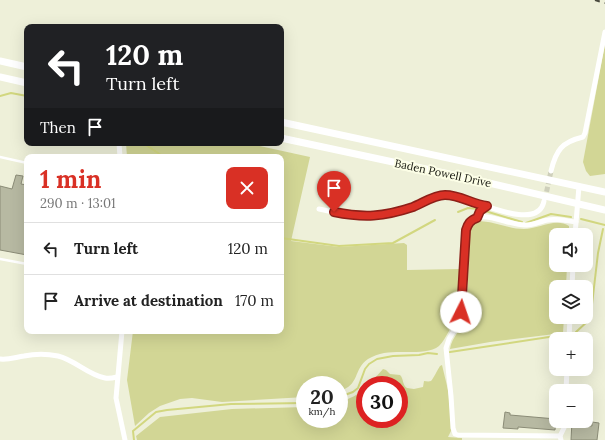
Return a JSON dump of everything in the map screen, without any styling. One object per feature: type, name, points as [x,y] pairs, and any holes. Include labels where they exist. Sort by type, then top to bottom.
[{"type":"main road","points":[[0,61],[24,66]]},
{"type":"main road","points":[[0,77],[24,82]]},
{"type":"main road","name":"Baden Powell Drive","points":[[284,123],[605,192]]},
{"type":"main road","name":"Baden Powell Drive","points":[[284,139],[605,210]]},
{"type":"street","points":[[550,171],[556,154],[564,144],[583,137],[585,134],[605,32]]},
{"type":"street","points":[[576,228],[579,186]]},
{"type":"street","points":[[320,209],[348,215],[378,216],[414,206],[445,195],[455,196],[479,205],[487,206],[511,214],[525,216],[537,212],[543,207],[544,202]]},
{"type":"street","points":[[477,218],[480,211],[487,206]]},
{"type":"street","points":[[564,428],[561,438],[458,435],[454,431],[446,348],[449,339],[459,322],[461,312],[466,230],[471,220],[486,217],[510,221],[518,225],[527,225],[549,220],[576,222]]},
{"type":"street","points":[[122,334],[116,398],[125,440]]},
{"type":"street","points":[[0,359],[6,360],[25,355],[57,356],[67,359],[106,379],[117,377]]},
{"type":"lane","points":[[0,158],[24,162]]},
{"type":"lane","points":[[0,258],[24,263]]},
{"type":"green space","points":[[605,44],[605,174],[590,176],[586,171],[583,162]]},
{"type":"green space","points":[[126,146],[260,146],[310,157],[291,241],[339,247],[404,243],[407,245],[407,270],[459,269],[458,310],[449,331],[439,346],[429,351],[388,352],[373,356],[363,363],[348,387],[348,376],[296,376],[296,398],[222,402],[192,398],[180,399],[160,406],[149,413],[135,426],[127,380],[133,334],[284,334],[284,154],[127,154]]},
{"type":"green space","points":[[475,221],[481,221],[518,229],[529,229],[553,223],[569,226],[569,228],[549,228],[549,272],[567,272],[566,280],[549,280],[549,324],[564,324],[563,332],[549,332],[549,335],[490,342],[450,349],[465,316],[471,224]]},
{"type":"green space","points":[[442,365],[448,390],[452,429],[448,437],[462,438],[462,440],[137,440],[136,436],[160,417],[232,409],[296,407],[296,428],[348,428],[348,399],[356,395],[356,428],[408,428],[408,388],[414,389],[423,387],[424,381],[431,381]]},
{"type":"green space","points":[[383,369],[390,374],[401,376],[377,376]]},
{"type":"building","points":[[16,175],[23,176],[21,184],[24,184],[24,254],[0,250],[0,186],[12,189]]},
{"type":"building","points":[[505,412],[510,413],[510,415],[549,418],[549,428],[555,428],[555,430],[518,427],[518,429],[503,428]]},
{"type":"building","points":[[593,422],[599,423],[597,440],[571,440],[572,428],[593,428]]},
{"type":"waterway","points":[[0,96],[11,93],[24,95]]},
{"type":"waterway","points":[[148,146],[160,154]]},
{"type":"waterway","points":[[458,212],[468,208],[478,209]]},
{"type":"waterway","points":[[485,211],[522,222]]},
{"type":"waterway","points":[[526,223],[551,214],[571,217]]},
{"type":"waterway","points":[[581,219],[605,225]]},
{"type":"waterway","points":[[284,238],[339,246],[393,243],[435,220]]},
{"type":"waterway","points":[[576,332],[589,320],[591,313],[598,253],[603,229]]},
{"type":"waterway","points":[[450,352],[549,337]]},
{"type":"waterway","points":[[348,394],[358,388],[365,369],[369,364],[377,359],[428,353],[437,354]]},
{"type":"waterway","points":[[134,440],[133,431],[156,412],[231,404],[296,403]]},
{"type":"tunnel","points":[[545,199],[551,171]]},
{"type":"railway","points":[[595,0],[605,3]]},
{"type":"route","points":[[334,212],[357,216],[378,216],[414,206],[442,195],[455,196],[479,205],[487,206],[480,211],[477,218],[471,220],[466,230],[461,312]]}]
